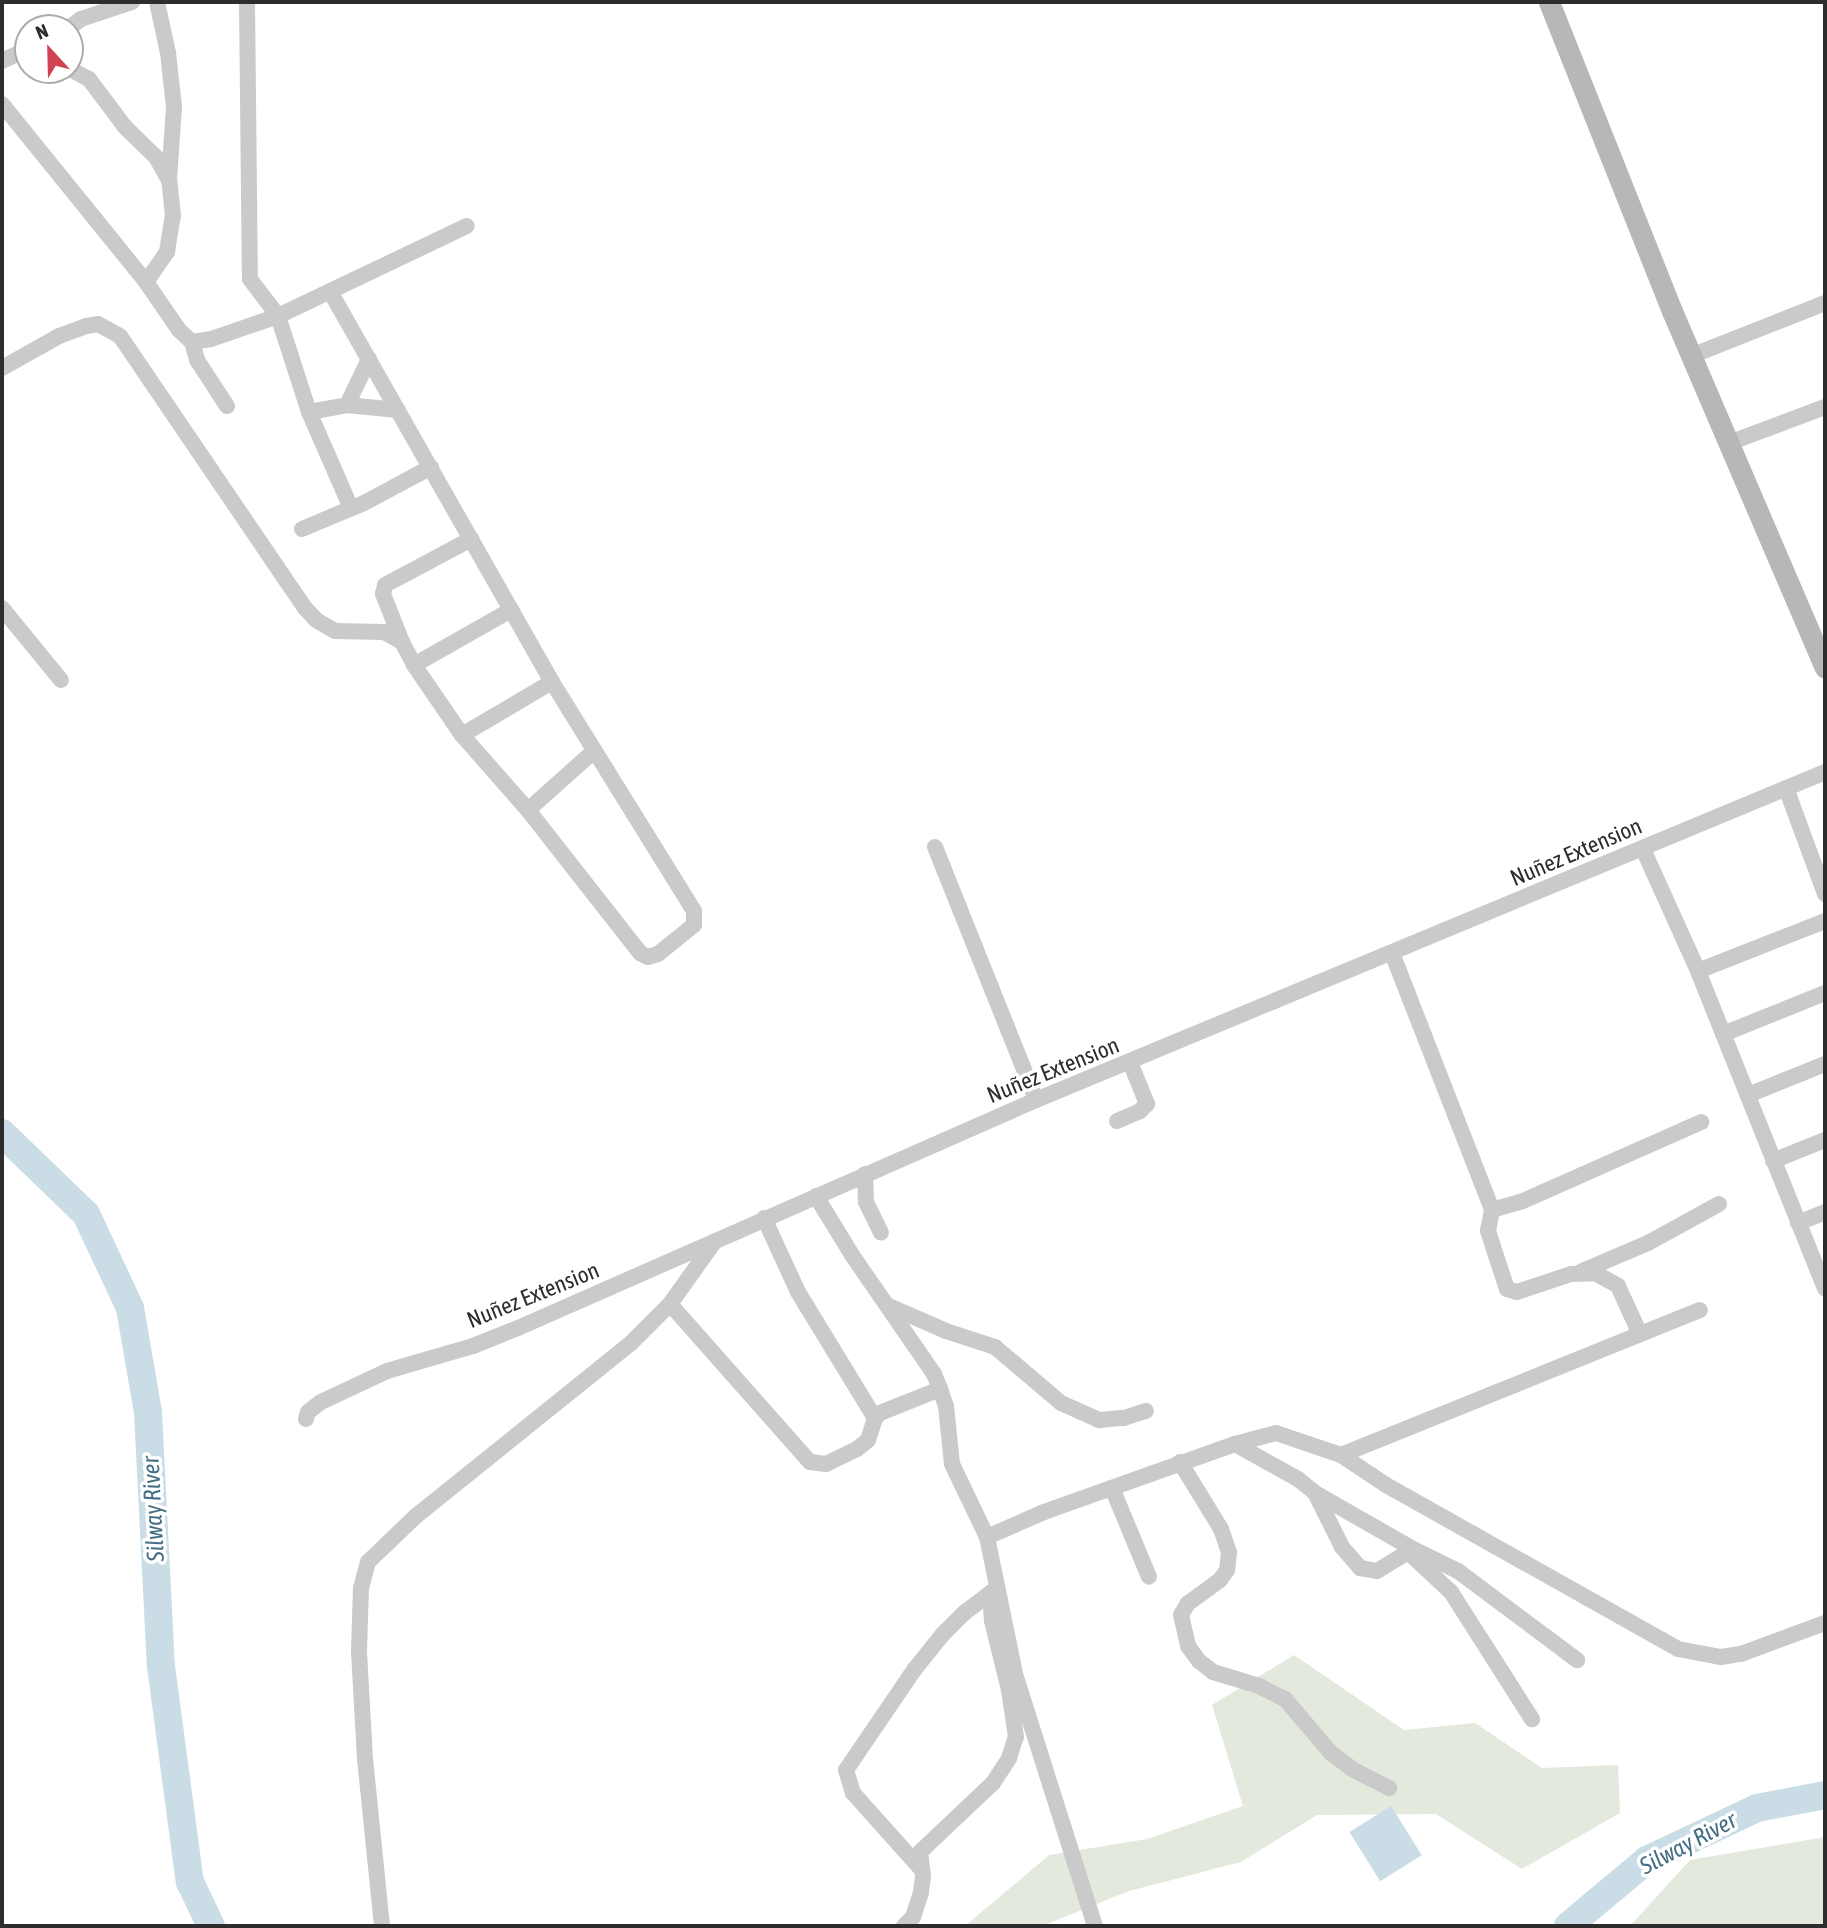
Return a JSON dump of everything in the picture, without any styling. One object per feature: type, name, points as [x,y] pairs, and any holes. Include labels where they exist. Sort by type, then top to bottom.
[{"type":"street","points":[[84,18],[132,2]]},
{"type":"street","points":[[146,282],[167,252],[173,216],[169,180],[174,107],[168,53],[158,2]]},
{"type":"street","points":[[247,2],[250,279],[278,316],[309,412],[351,508]]},
{"type":"street","points":[[1549,2],[1691,356],[1825,667]]},
{"type":"street","points":[[84,76],[89,79],[118,119],[156,157],[169,180]]},
{"type":"street","points":[[2,104],[146,282],[179,330],[192,342],[197,360],[227,406]]},
{"type":"street","points":[[192,342],[278,316],[467,226]]},
{"type":"street","points":[[330,292],[431,467],[552,682],[694,911],[694,925],[658,954],[642,956],[528,810],[462,735],[414,665],[402,642],[383,594],[385,585],[471,539]]},
{"type":"street","points":[[1691,356],[1825,303]]},
{"type":"street","points":[[2,368],[59,336],[86,326],[99,324],[111,329],[120,337],[159,398],[310,614],[335,631],[384,632],[402,642]]},
{"type":"street","points":[[347,405],[369,359]]},
{"type":"street","points":[[309,412],[347,405],[398,410]]},
{"type":"street","points":[[1729,443],[1825,407]]},
{"type":"street","points":[[302,528],[351,508],[431,467]]},
{"type":"street","points":[[2,608],[61,680]]},
{"type":"street","points":[[414,665],[511,610]]},
{"type":"street","points":[[462,735],[552,682]]},
{"type":"street","points":[[528,810],[594,751]]},
{"type":"street","name":"Nuñez Extension","points":[[306,1419],[308,1412],[321,1402],[387,1371],[473,1346],[518,1328],[717,1238],[1036,1100],[1825,772]]},
{"type":"street","points":[[1786,788],[1825,894]]},
{"type":"street","points":[[935,847],[1036,1100]]},
{"type":"street","points":[[1643,849],[1698,971],[1825,1289]]},
{"type":"street","points":[[1698,971],[1825,921]]},
{"type":"street","points":[[1392,953],[1492,1210],[1488,1231],[1507,1289],[1517,1292],[1581,1271],[1647,1242],[1719,1203]]},
{"type":"street","points":[[1723,1034],[1825,993]]},
{"type":"street","points":[[1117,1121],[1140,1111],[1147,1104],[1130,1062]]},
{"type":"street","points":[[1748,1095],[1825,1063]]},
{"type":"street","points":[[1492,1210],[1523,1201],[1701,1122]]},
{"type":"street","points":[[1773,1161],[1825,1140]]},
{"type":"street","points":[[865,1174],[866,1202],[881,1233]]},
{"type":"street","points":[[816,1196],[934,1374],[940,1389],[946,1406],[951,1464],[987,1536],[995,1590],[1015,1674],[1095,1926]]},
{"type":"street","points":[[1798,1223],[1825,1212]]},
{"type":"street","points":[[764,1218],[798,1292],[875,1418]]},
{"type":"street","points":[[382,1926],[365,1759],[359,1651],[361,1588],[368,1562],[416,1516],[631,1343],[670,1304],[717,1238]]},
{"type":"street","points":[[1581,1271],[1595,1273],[1613,1281],[1625,1297],[1639,1332]]},
{"type":"street","points":[[670,1304],[810,1462],[826,1464],[857,1449],[867,1440],[875,1418],[880,1413],[940,1389]]},
{"type":"street","points":[[887,1305],[946,1331],[995,1347],[1061,1403],[1099,1420],[1124,1418],[1146,1411]]},
{"type":"street","points":[[1341,1455],[1639,1332],[1700,1310]]},
{"type":"street","points":[[987,1536],[1180,1462],[1276,1433],[1341,1455],[1386,1485],[1678,1649],[1721,1657],[1741,1654],[1825,1623]]},
{"type":"street","points":[[1235,1444],[1298,1479],[1315,1493],[1411,1551],[1458,1571],[1577,1660]]},
{"type":"street","points":[[1180,1462],[1221,1529],[1229,1552],[1227,1570],[1220,1580],[1188,1603],[1181,1615],[1182,1629],[1188,1646],[1199,1661],[1213,1672],[1259,1686],[1285,1699],[1331,1753],[1352,1769],[1389,1788]]},
{"type":"street","points":[[1112,1488],[1149,1577]]},
{"type":"street","points":[[1315,1493],[1342,1547],[1360,1567],[1377,1571],[1411,1551]]},
{"type":"street","points":[[1411,1551],[1451,1592],[1532,1719]]},
{"type":"street","points":[[921,1869],[853,1793],[846,1770],[935,1643],[964,1613],[995,1590]]},
{"type":"street","points":[[904,1926],[913,1916],[921,1892],[920,1852],[993,1783],[1003,1770],[1016,1737],[1009,1690],[992,1621],[995,1590]]},
{"type":"shaded area","points":[[1294,1655],[1404,1730],[1475,1723],[1542,1768],[1618,1765],[1620,1813],[1522,1869],[1436,1814],[1317,1815],[1241,1862],[1129,1891],[1042,1926],[965,1926],[1049,1855],[1147,1839],[1243,1806],[1212,1705]]},
{"type":"shaded area","points":[[1391,1806],[1422,1855],[1380,1881],[1349,1832]]},
{"type":"shaded area","points":[[1825,1837],[1825,1926],[1630,1926],[1690,1860]]},
{"type":"waterway","name":"Silway River","points":[[2,1133],[86,1214],[130,1308],[148,1412],[161,1666],[190,1882],[211,1926]]},
{"type":"waterway","name":"Silway River","points":[[1568,1926],[1647,1860],[1757,1808],[1825,1795]]}]
